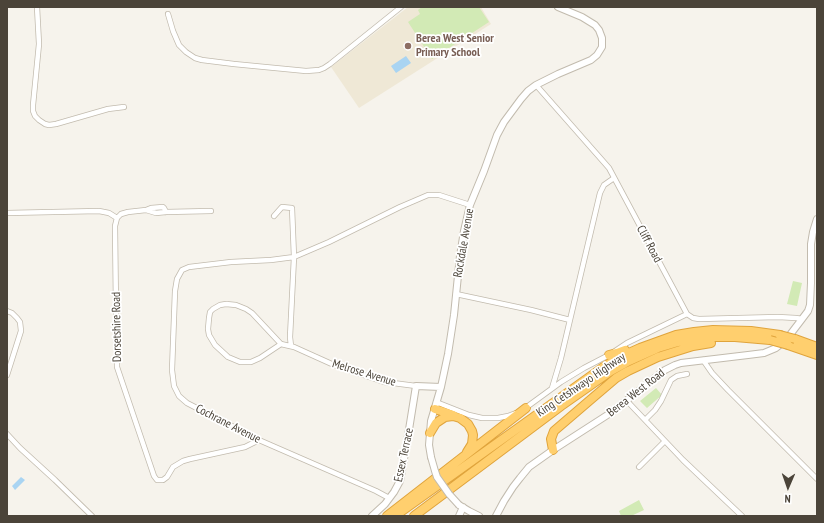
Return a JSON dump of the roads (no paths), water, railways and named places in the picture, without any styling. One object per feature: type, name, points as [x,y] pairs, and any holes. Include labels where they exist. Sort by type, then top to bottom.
[{"type":"highway","points":[[609,355],[653,338],[672,333],[713,330]]},
{"type":"highway","name":"King Cetshwayo Highway","points":[[395,516],[587,379],[620,357],[640,348],[676,336],[694,332],[713,330],[751,331],[780,335],[817,355]]},
{"type":"highway","name":"King Cetshwayo Highway","points":[[414,516],[605,375],[642,354],[662,347],[692,340],[728,337],[792,342],[817,347]]},
{"type":"highway","points":[[553,450],[550,439],[554,431],[605,387],[628,371],[654,359],[693,346],[759,339]]},
{"type":"highway","points":[[436,405],[453,416],[465,421],[470,427],[473,435],[472,444],[466,455]]},
{"type":"highway","points":[[387,516],[526,408]]},
{"type":"highway","points":[[430,433],[435,424],[439,421],[445,417],[453,416]]},
{"type":"street","points":[[37,7],[38,44],[33,111],[39,120],[44,124],[56,124],[108,109],[124,107]]},
{"type":"street","points":[[168,14],[179,44],[186,52],[195,58],[234,64],[306,71],[318,70],[330,64],[401,7]]},
{"type":"street","name":"Rockdale Avenue","points":[[475,515],[461,506],[449,494],[434,471],[429,446],[431,421],[441,387],[448,354],[461,247],[470,205],[497,135],[504,122],[521,99],[536,85],[591,60],[597,55],[602,47],[602,38],[599,30],[594,25],[582,17],[558,7]]},
{"type":"street","name":"Cliff Road","points":[[536,85],[609,168],[687,314]]},
{"type":"street","points":[[552,389],[561,358],[601,190],[605,184],[614,178]]},
{"type":"street","points":[[294,257],[330,242],[406,204],[428,195],[439,196],[470,205]]},
{"type":"street","points":[[7,213],[99,211],[109,213],[117,218],[121,214],[128,212],[162,207],[166,212],[212,211]]},
{"type":"street","points":[[274,216],[282,207],[292,208],[294,257],[290,337],[291,346]]},
{"type":"street","name":"Dorsetshire Road","points":[[117,218],[115,226],[117,367],[154,476],[160,481],[165,479],[173,467],[183,461],[245,447],[259,440]]},
{"type":"street","name":"Berea West Road","points":[[496,516],[523,473],[533,464],[612,412],[660,373],[670,367],[682,363],[760,354],[772,350],[786,340],[808,311],[814,273],[811,244],[817,219]]},
{"type":"street","name":"Cochrane Avenue","points":[[294,257],[231,262],[189,267],[182,270],[178,276],[175,291],[172,370],[176,393],[187,403],[259,440],[389,498]]},
{"type":"street","points":[[456,294],[570,320]]},
{"type":"street","points":[[220,304],[236,305],[246,309],[252,313],[282,344],[251,362],[234,361],[212,342],[208,329],[210,312],[220,304]]},
{"type":"street","points":[[7,311],[12,313],[17,318],[20,322],[21,328],[21,335],[7,375]]},
{"type":"street","points":[[436,405],[482,418],[504,417],[526,408],[584,368],[609,355],[627,343],[687,314],[693,318],[699,319],[786,317],[802,319]]},
{"type":"street","name":"Melrose Avenue","points":[[282,344],[291,346],[334,365],[393,384],[441,387]]},
{"type":"street","points":[[709,369],[714,359]]},
{"type":"street","points":[[703,360],[719,381],[748,412],[817,479]]},
{"type":"street","points":[[645,420],[656,410],[671,380],[677,376],[687,374]]},
{"type":"street","name":"Essex Terrace","points":[[372,516],[397,487],[401,475],[416,386]]},
{"type":"street","points":[[627,401],[665,441],[742,516]]},
{"type":"street","points":[[7,434],[92,516]]},
{"type":"street","points":[[639,467],[665,441]]},
{"type":"street","points":[[459,516],[461,506]]},
{"type":"water","points":[[406,56],[411,63],[396,73],[391,66]]},
{"type":"water","points":[[21,477],[25,480],[15,490],[12,486]]},
{"type":"place","name":"Berea West Senior Primary School","points":[[408,46]]}]
